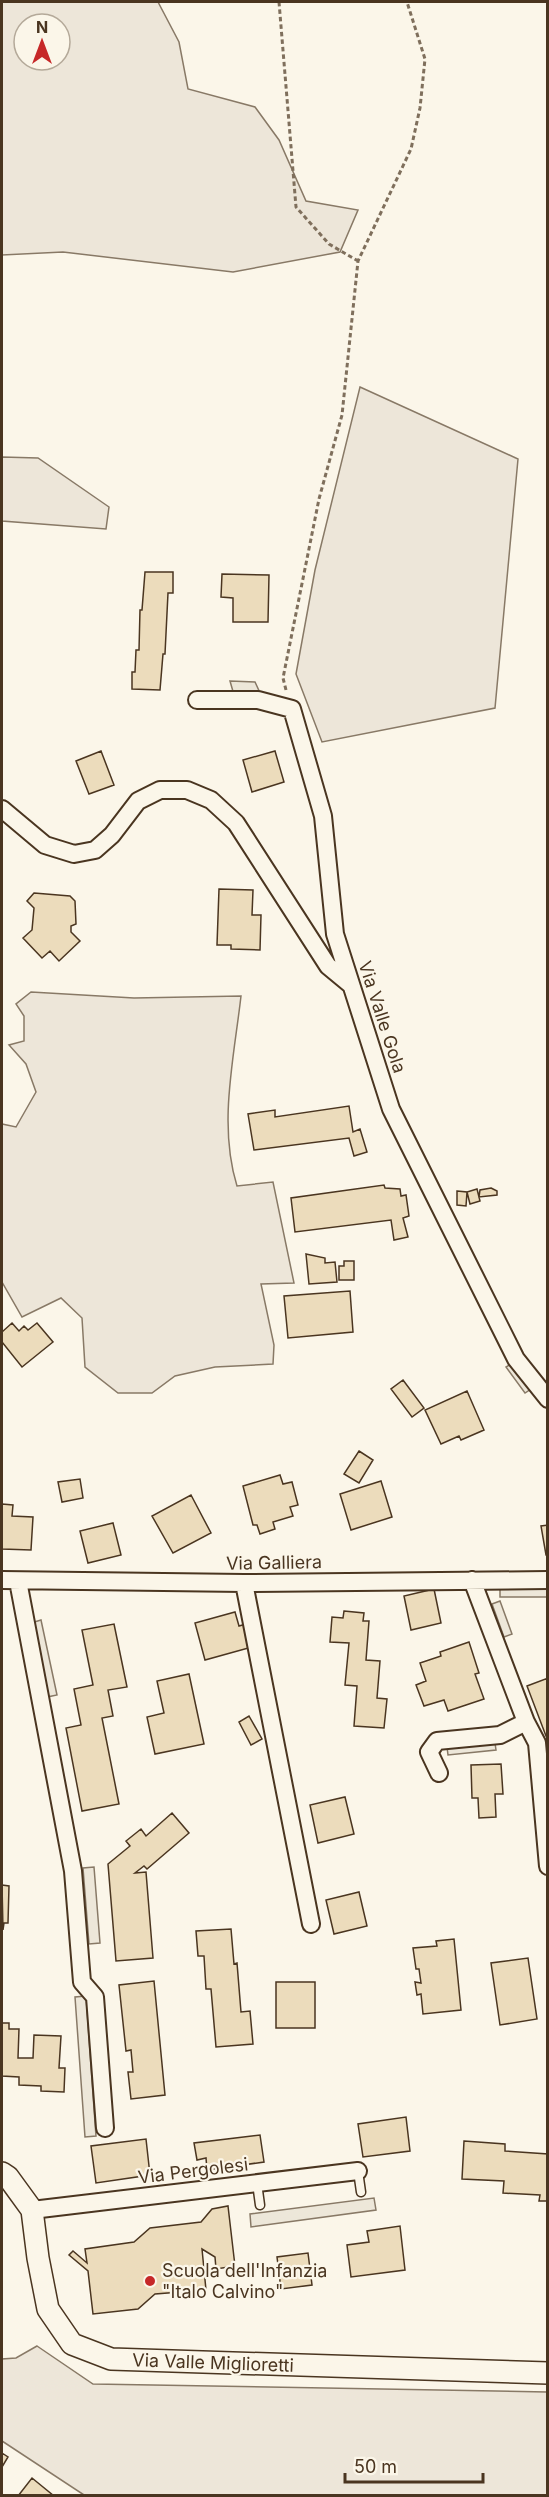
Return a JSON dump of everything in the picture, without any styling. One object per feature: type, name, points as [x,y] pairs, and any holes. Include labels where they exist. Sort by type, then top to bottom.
[{"type":"street","points":[[197,700],[258,700],[291,709]]},
{"type":"street","name":"Via Valle Gola","points":[[291,709],[323,816],[335,934],[391,1109],[516,1359],[548,1399]]},
{"type":"street","points":[[2,809],[45,845],[74,854],[95,850],[112,835],[138,801],[160,789],[187,790],[211,800],[236,823],[328,966],[351,985]]},
{"type":"street","points":[[10,1580],[73,1871],[82,1982],[95,1997],[105,2128]]},
{"type":"street","name":"Via Galliera","points":[[10,1580],[244,1583],[548,1580]]},
{"type":"street","points":[[472,1580],[526,1722],[537,1743],[548,1866]]},
{"type":"street","points":[[244,1583],[311,1924]]},
{"type":"street","points":[[439,1773],[429,1752],[437,1741],[500,1735],[526,1722]]},
{"type":"street","name":"Via Pergolesi","points":[[32,2210],[358,2170]]},
{"type":"street","name":"Via Valle Miglioretti","points":[[2,2173],[8,2177],[32,2210],[48,2309],[72,2344],[111,2359],[548,2373]]},
{"type":"lane","points":[[358,2170],[361,2192]]},
{"type":"lane","points":[[257,2183],[260,2205]]},
{"type":"path","points":[[279,2],[296,207],[329,244],[358,261]]},
{"type":"path","points":[[291,709],[283,678],[319,499],[342,415],[358,261],[411,149],[420,108],[424,59],[407,2]]},
{"type":"shaded area","points":[[2,2],[158,2],[179,42],[188,89],[255,107],[279,140],[306,201],[358,210],[340,252],[233,272],[63,252],[2,255]]},
{"type":"shaded area","points":[[360,387],[518,459],[495,708],[322,742],[296,674],[315,570]]},
{"type":"shaded area","points":[[2,457],[38,458],[109,507],[106,529],[2,521]]},
{"type":"shaded area","points":[[230,681],[255,682],[261,695],[234,695]]},
{"type":"shaded area","points":[[31,992],[134,998],[241,996],[229,1091],[231,1163],[237,1186],[273,1182],[294,1283],[261,1284],[274,1345],[273,1364],[215,1367],[175,1376],[152,1393],[118,1393],[85,1367],[82,1318],[61,1298],[22,1317],[2,1282],[2,1124],[16,1127],[36,1092],[26,1064],[9,1045],[24,1041],[24,1016],[16,1004]]},
{"type":"shaded area","points":[[513,1363],[531,1389],[525,1393],[506,1367]]},
{"type":"shaded area","points":[[500,1588],[547,1589],[547,1597],[500,1597]]},
{"type":"shaded area","points":[[500,1601],[512,1634],[504,1637],[492,1604]]},
{"type":"shaded area","points":[[41,1620],[57,1695],[47,1697],[31,1623]]},
{"type":"shaded area","points":[[495,1743],[496,1750],[448,1755],[447,1747]]},
{"type":"shaded area","points":[[94,1867],[100,1943],[89,1944],[83,1868]]},
{"type":"shaded area","points":[[86,1996],[96,2136],[85,2137],[75,1997]]},
{"type":"shaded area","points":[[374,2198],[376,2210],[251,2227],[250,2214]]},
{"type":"shaded area","points":[[37,2346],[93,2384],[547,2392],[547,2495],[84,2495],[2,2441],[2,2359],[16,2358]]},
{"type":"building","points":[[145,572],[173,572],[173,593],[168,593],[165,654],[163,654],[160,690],[132,689],[132,672],[135,672],[136,650],[139,650],[140,610],[142,610]]},
{"type":"building","points":[[222,574],[269,575],[268,622],[233,622],[233,598],[221,597]]},
{"type":"building","points":[[101,751],[114,785],[89,794],[76,761]]},
{"type":"building","points":[[275,751],[284,782],[252,792],[243,760]]},
{"type":"building","points":[[219,889],[253,890],[252,915],[261,915],[260,950],[231,949],[231,945],[217,945]]},
{"type":"building","points":[[34,893],[70,896],[75,901],[76,924],[71,926],[71,932],[80,941],[59,961],[50,951],[42,958],[23,938],[32,930],[34,908],[27,901]]},
{"type":"building","points":[[349,1106],[353,1132],[360,1129],[367,1152],[354,1156],[349,1138],[254,1150],[248,1114],[275,1110],[275,1117]]},
{"type":"building","points":[[384,1185],[385,1188],[400,1189],[401,1196],[406,1195],[409,1216],[403,1218],[408,1237],[394,1240],[391,1220],[295,1232],[291,1198]]},
{"type":"building","points":[[491,1188],[497,1191],[497,1195],[479,1197],[480,1190]]},
{"type":"building","points":[[477,1189],[480,1201],[470,1204],[467,1192]]},
{"type":"building","points":[[457,1191],[467,1192],[466,1206],[457,1205]]},
{"type":"building","points":[[306,1254],[325,1258],[325,1263],[335,1262],[337,1282],[309,1284]]},
{"type":"building","points":[[344,1261],[354,1261],[354,1280],[339,1280],[339,1266],[344,1266]]},
{"type":"building","points":[[350,1291],[353,1332],[288,1338],[284,1296]]},
{"type":"building","points":[[12,1323],[19,1331],[24,1326],[28,1330],[37,1323],[53,1342],[22,1367],[2,1342],[2,1332]]},
{"type":"building","points":[[403,1380],[424,1408],[412,1417],[391,1389]]},
{"type":"building","points":[[467,1391],[484,1430],[461,1440],[459,1436],[441,1444],[425,1410]]},
{"type":"building","points":[[359,1451],[373,1460],[359,1483],[344,1474]]},
{"type":"building","points":[[280,1475],[283,1484],[292,1482],[298,1505],[290,1507],[293,1516],[273,1522],[275,1529],[260,1534],[257,1525],[253,1525],[243,1486]]},
{"type":"building","points":[[80,1479],[83,1498],[62,1502],[58,1482]]},
{"type":"building","points":[[381,1481],[392,1517],[351,1530],[340,1494]]},
{"type":"building","points":[[191,1495],[211,1533],[173,1553],[152,1516]]},
{"type":"building","points":[[2,1504],[13,1505],[12,1516],[33,1517],[31,1550],[2,1549]]},
{"type":"building","points":[[113,1523],[121,1555],[88,1563],[80,1531]]},
{"type":"building","points":[[548,1525],[548,1555],[546,1555],[541,1526]]},
{"type":"building","points":[[434,1589],[441,1623],[411,1630],[404,1596]]},
{"type":"building","points":[[344,1611],[364,1613],[363,1621],[369,1621],[366,1660],[380,1661],[377,1698],[387,1699],[384,1728],[354,1726],[357,1686],[345,1685],[349,1643],[330,1642],[332,1617],[343,1618]]},
{"type":"building","points":[[235,1612],[239,1626],[246,1624],[252,1647],[205,1660],[195,1623]]},
{"type":"building","points":[[114,1624],[127,1687],[108,1690],[113,1716],[102,1718],[119,1804],[82,1811],[66,1728],[81,1725],[74,1689],[93,1685],[82,1630]]},
{"type":"building","points":[[469,1642],[479,1673],[475,1674],[484,1699],[448,1711],[444,1700],[424,1706],[416,1685],[426,1681],[420,1663],[441,1656],[440,1652]]},
{"type":"building","points":[[189,1674],[204,1744],[155,1754],[147,1717],[164,1713],[157,1681]]},
{"type":"building","points":[[548,1678],[548,1735],[546,1736],[527,1686]]},
{"type":"building","points":[[249,1716],[262,1739],[251,1745],[239,1722]]},
{"type":"building","points":[[501,1764],[503,1794],[495,1794],[496,1817],[479,1818],[478,1798],[472,1798],[471,1765]]},
{"type":"building","points":[[345,1797],[354,1834],[318,1843],[310,1805]]},
{"type":"building","points":[[172,1813],[189,1833],[147,1869],[144,1866],[135,1873],[146,1872],[153,1958],[116,1961],[108,1864],[130,1846],[126,1841],[141,1829],[146,1836]]},
{"type":"building","points":[[2,1885],[9,1886],[8,1923],[4,1923],[3,1930]]},
{"type":"building","points":[[359,1892],[367,1926],[334,1934],[326,1900]]},
{"type":"building","points":[[231,1929],[234,1964],[237,1963],[241,2012],[250,2011],[253,2044],[216,2047],[211,1989],[206,1989],[204,1956],[198,1956],[196,1931]]},
{"type":"building","points":[[454,1939],[461,2010],[423,2014],[421,1994],[417,1995],[415,1982],[421,1983],[413,1948],[437,1946],[436,1941]]},
{"type":"building","points":[[528,1958],[537,2019],[500,2025],[491,1963]]},
{"type":"building","points":[[154,1981],[165,2095],[131,2099],[128,2072],[133,2072],[131,2050],[126,2051],[119,1985]]},
{"type":"building","points":[[276,1982],[315,1982],[315,2028],[276,2028]]},
{"type":"building","points":[[2,2023],[9,2023],[9,2029],[19,2029],[18,2058],[33,2058],[34,2035],[61,2036],[59,2068],[65,2068],[64,2092],[41,2091],[41,2086],[19,2085],[19,2077],[2,2076]]},
{"type":"building","points":[[406,2117],[410,2151],[363,2157],[358,2124]]},
{"type":"building","points":[[260,2135],[264,2162],[207,2170],[206,2158],[197,2160],[194,2143]]},
{"type":"building","points":[[146,2139],[150,2175],[96,2183],[91,2146]]},
{"type":"building","points":[[464,2141],[505,2144],[505,2151],[548,2154],[548,2201],[539,2201],[540,2195],[503,2193],[504,2181],[462,2179]]},
{"type":"building","points":[[228,2206],[235,2266],[216,2269],[215,2257],[202,2249],[206,2290],[155,2294],[138,2309],[93,2314],[88,2271],[69,2255],[73,2251],[87,2263],[85,2249],[134,2242],[150,2228],[201,2222],[212,2209]]},
{"type":"building","points":[[400,2226],[405,2270],[351,2277],[347,2245],[369,2242],[367,2231]]},
{"type":"building","points":[[308,2253],[312,2285],[281,2289],[277,2257]]},
{"type":"building","points":[[2,2453],[8,2457],[2,2467]]},
{"type":"building","points":[[32,2478],[54,2496],[18,2496]]},
{"type":"place","name":"Scuola dell'Infanzia \"Italo Calvino\"","points":[[150,2281]]}]
